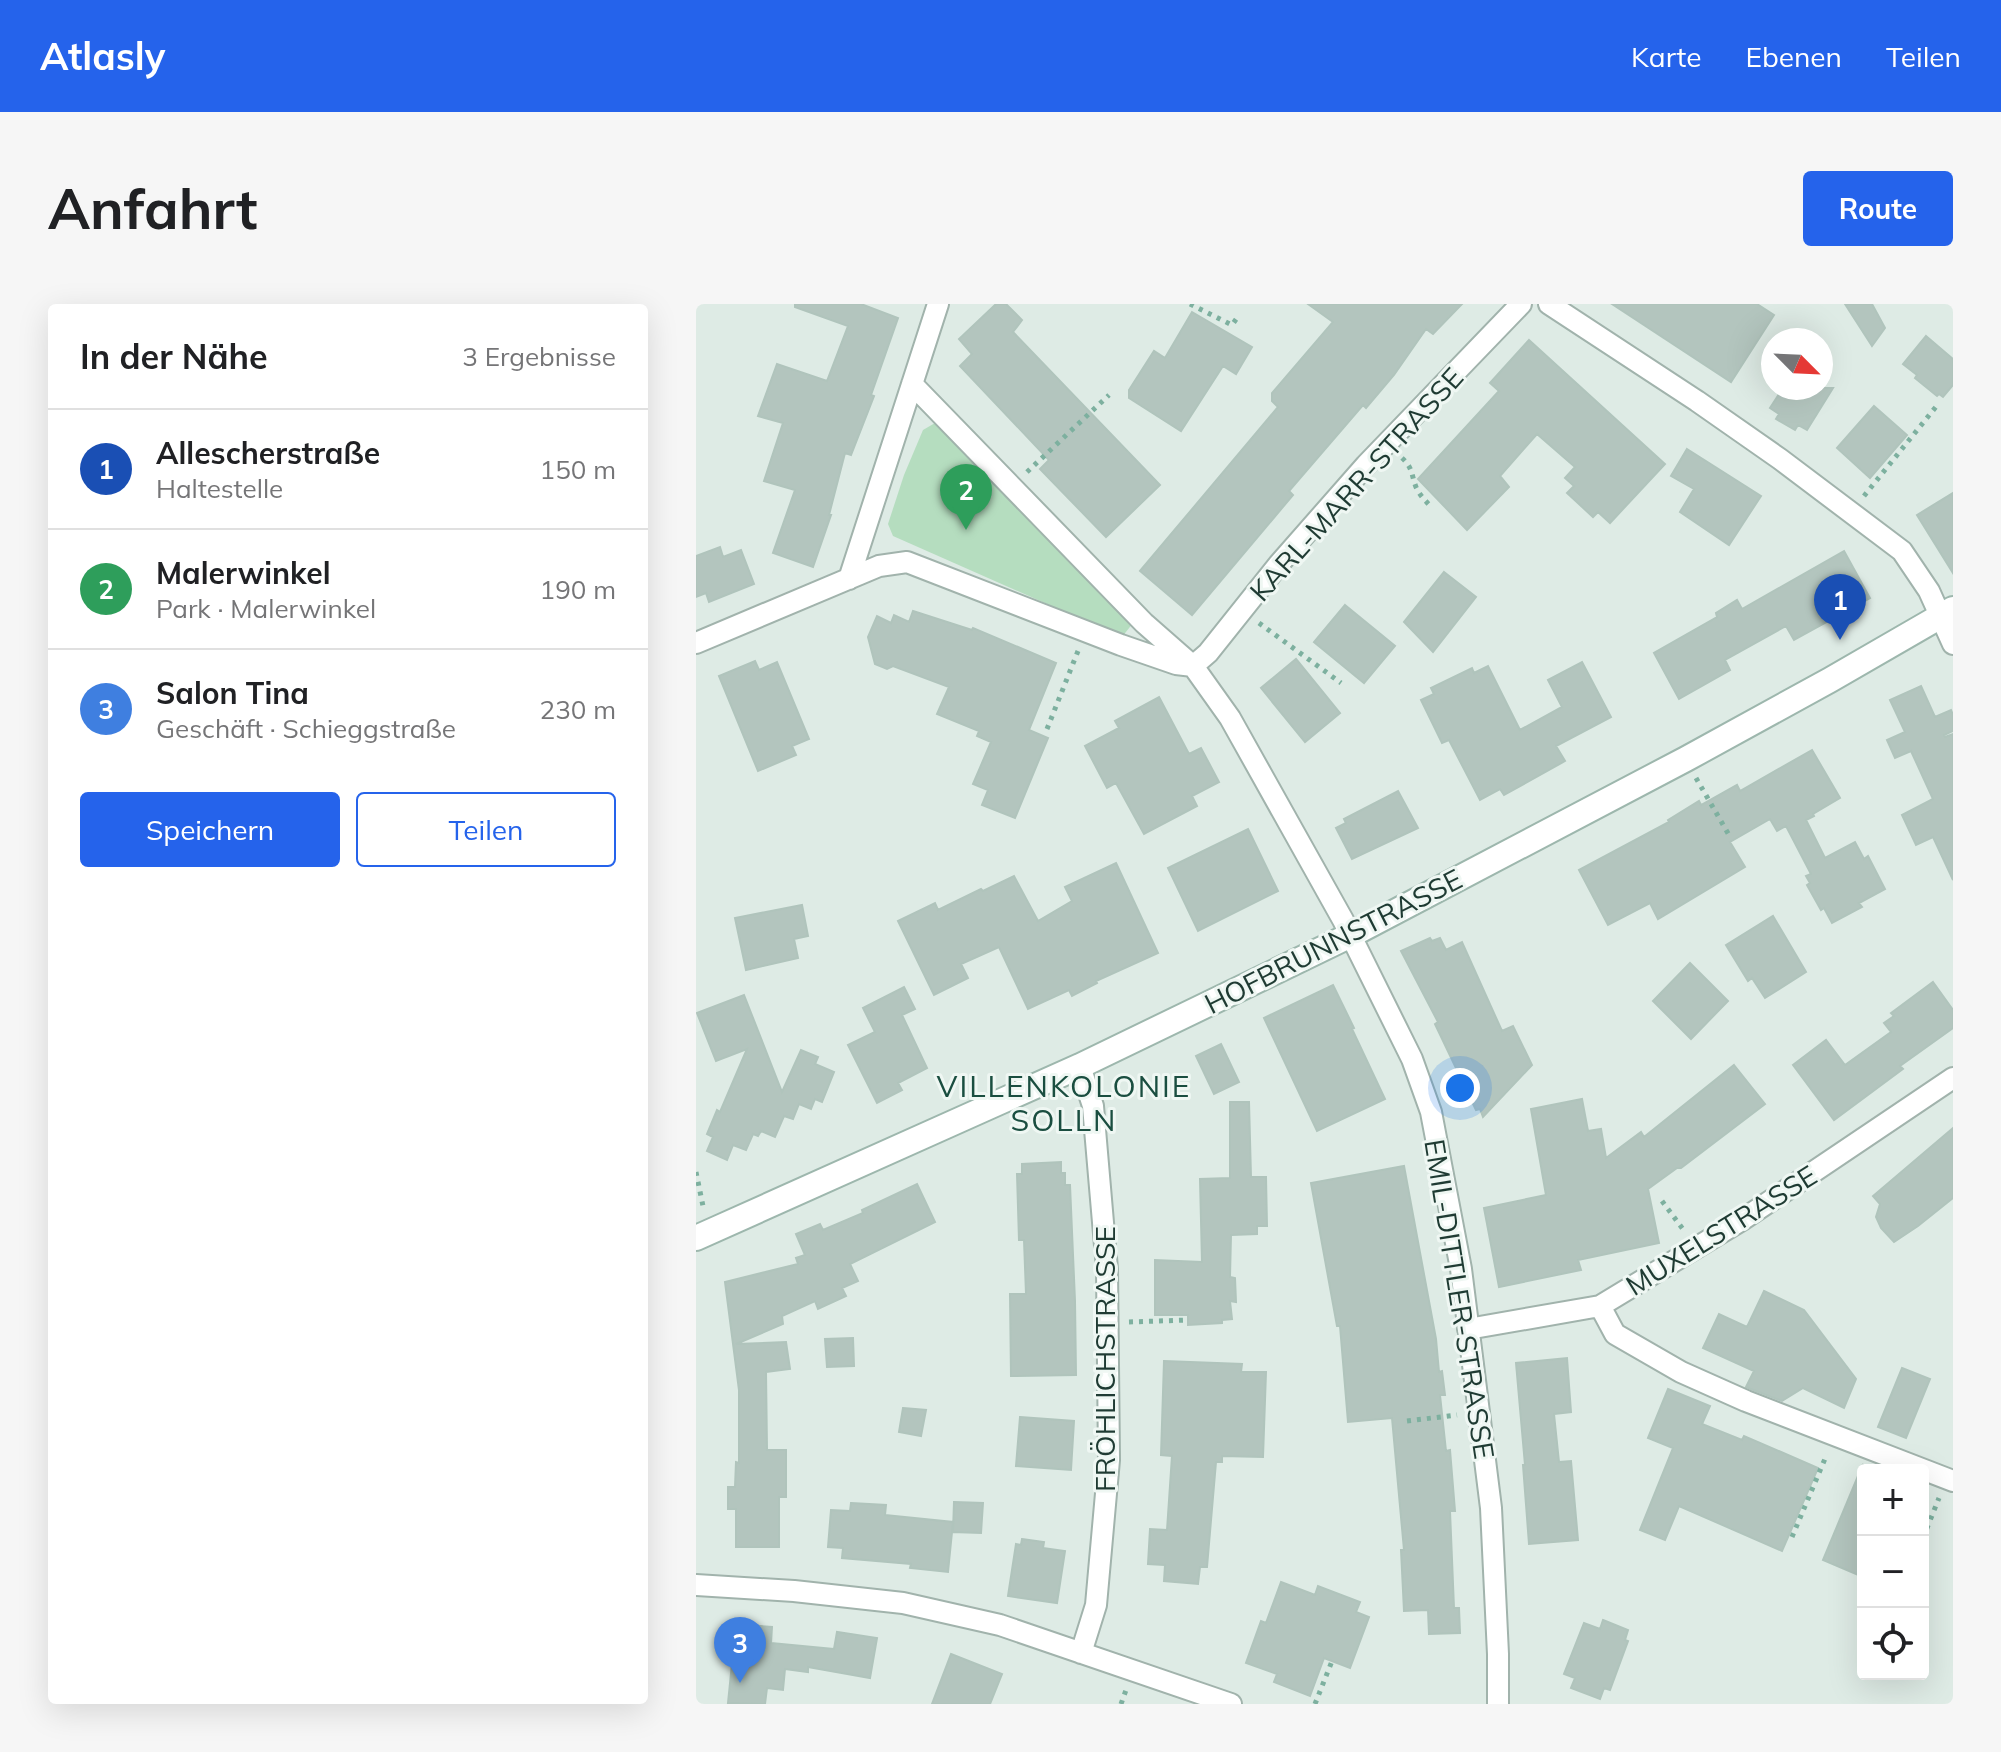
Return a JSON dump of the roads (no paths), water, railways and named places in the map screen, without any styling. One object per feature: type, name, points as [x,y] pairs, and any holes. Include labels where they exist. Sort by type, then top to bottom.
[{"type":"street","points":[[849,579],[938,304]]},
{"type":"street","name":"KARL-MARR-STRASSE","points":[[1193,666],[1208,653],[1279,564],[1387,444],[1521,304]]},
{"type":"street","points":[[1549,304],[1780,459],[1902,551],[1947,613],[1953,644]]},
{"type":"street","name":"EMIL-DITTLER-STRASSE","points":[[912,384],[1144,623],[1193,666],[1230,718],[1351,935],[1412,1059],[1431,1112],[1461,1269],[1491,1508],[1498,1704]]},
{"type":"street","points":[[696,643],[879,566],[907,562],[1086,632],[1176,664],[1193,666]]},
{"type":"street","name":"HOFBRUNNSTRASSE","points":[[703,1235],[1080,1066],[1351,935],[1686,759],[1947,613]]},
{"type":"street","name":"FRÖHLICHSTRASSE","points":[[1080,1066],[1093,1106],[1107,1269],[1109,1460],[1096,1605],[1081,1653]]},
{"type":"street","name":"MUXELSTRASSE","points":[[1468,1329],[1600,1306],[1806,1178],[1953,1078]]},
{"type":"street","points":[[1600,1306],[1615,1334],[1681,1372],[1746,1401],[1950,1479]]},
{"type":"street","points":[[696,1585],[794,1591],[903,1603],[1000,1625],[1231,1704]]},
{"type":"place","name":"Malerwinkel","points":[[966,530]]},
{"type":"place","name":"Allescherstraße","points":[[1840,640]]},
{"type":"place","name":"Salon Tina","points":[[740,1683]]},
{"type":"district","name":"VILLENKOLONIE SOLLN","points":[[1064,1103]]}]
